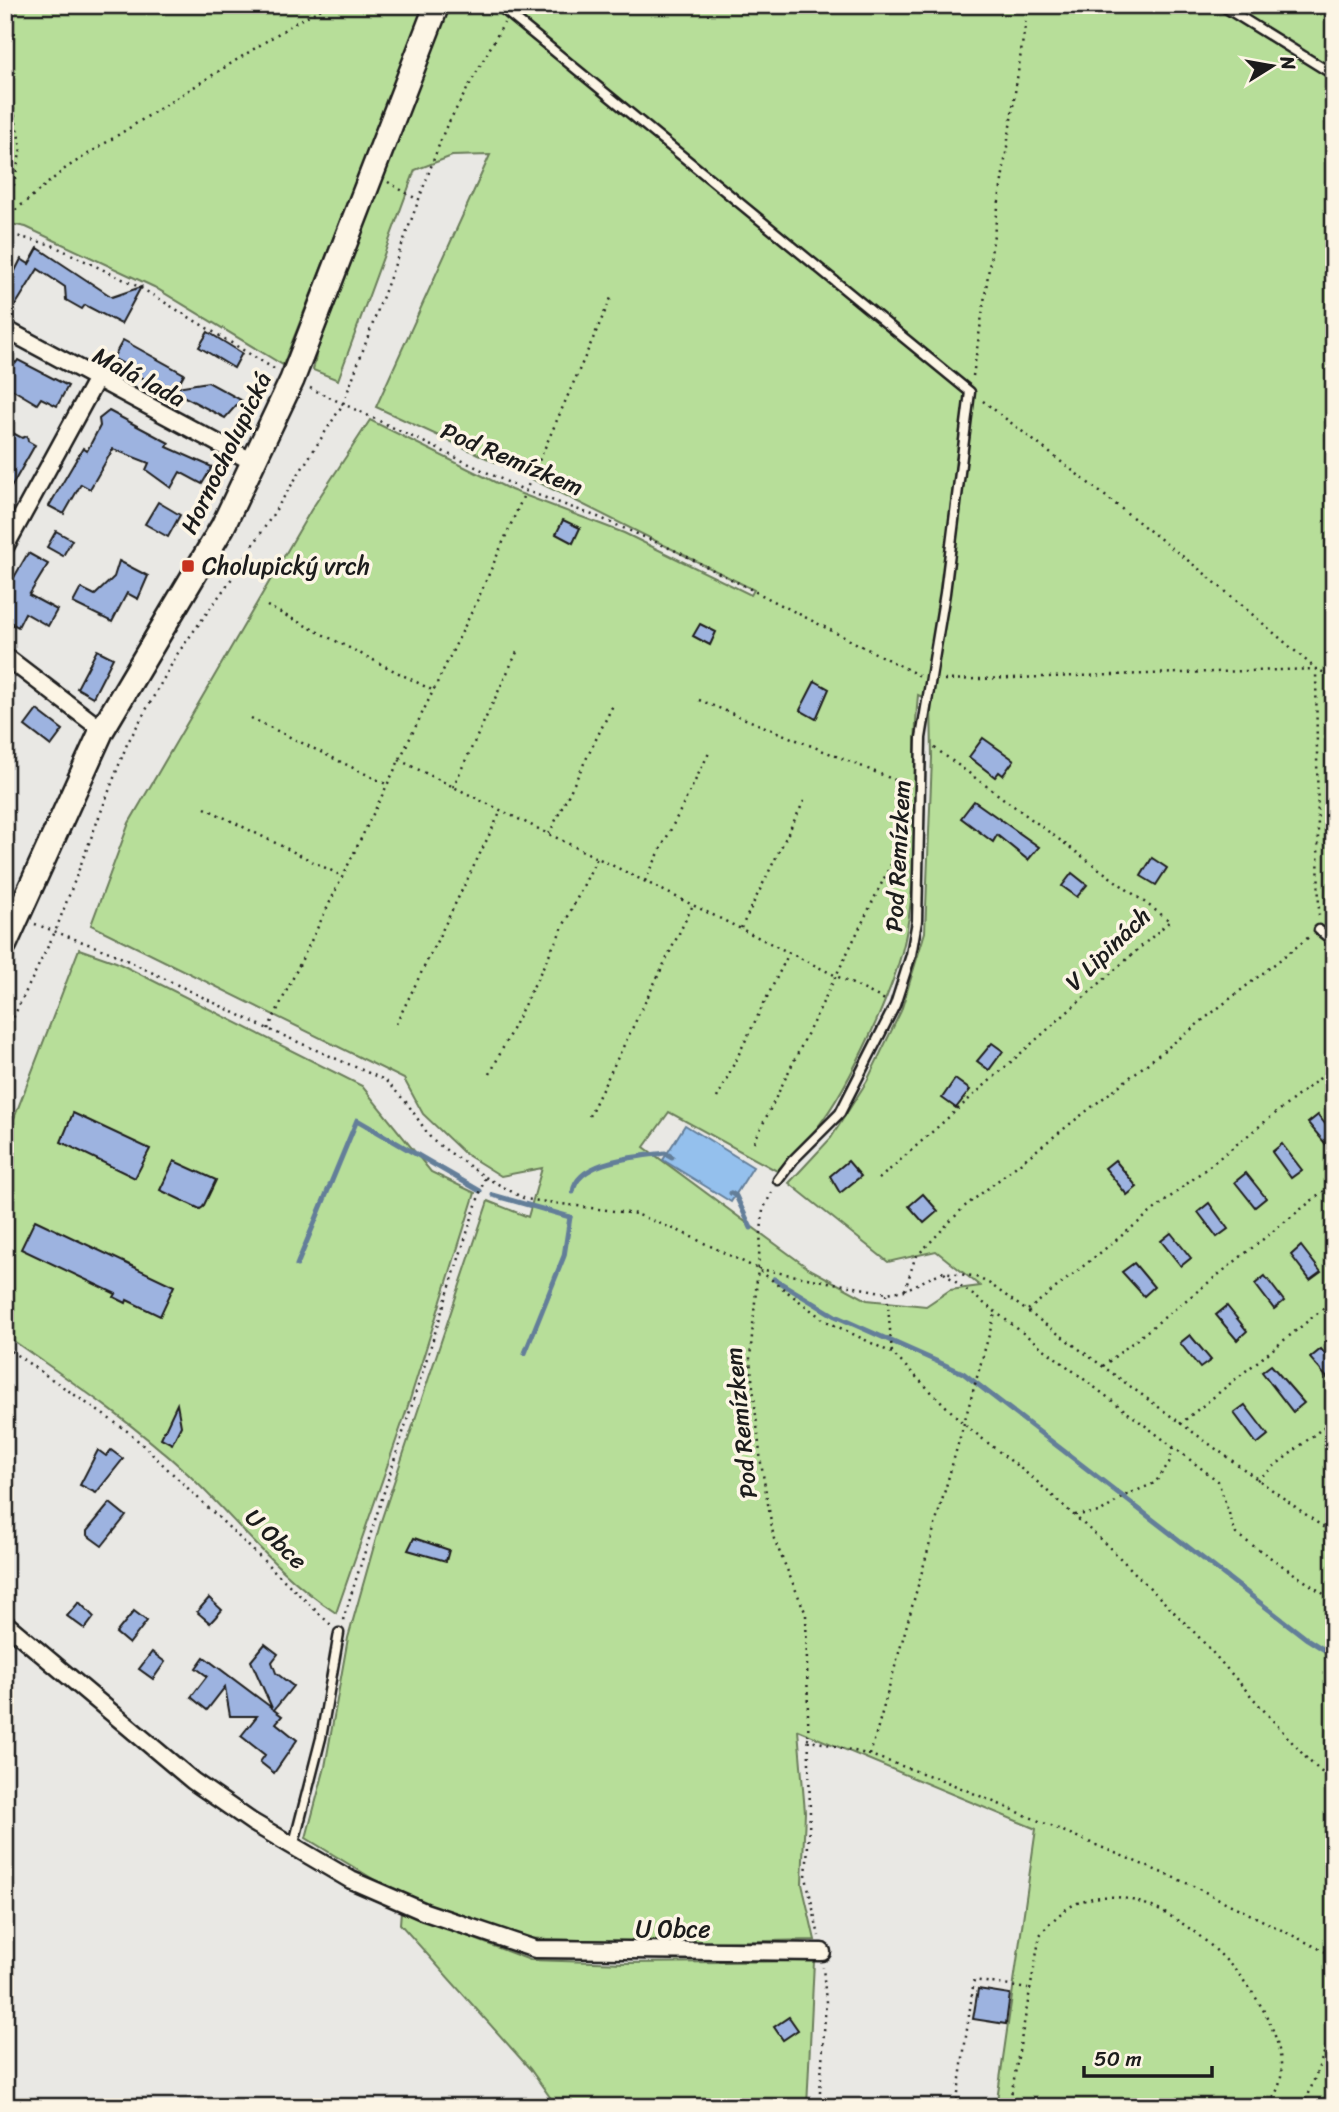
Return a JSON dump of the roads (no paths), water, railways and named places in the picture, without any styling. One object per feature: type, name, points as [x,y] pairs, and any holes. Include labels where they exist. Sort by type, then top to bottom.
[{"type":"street","name":"Hornocholupická","points":[[5,944],[102,730],[223,526],[292,380],[437,5]]},
{"type":"street","name":"Malá lada","points":[[5,329],[253,462]]},
{"type":"street","points":[[5,547],[96,380]]},
{"type":"street","points":[[5,656],[102,730]]},
{"type":"street","name":"U Obce","points":[[5,1623],[193,1781],[293,1847],[351,1880],[425,1912],[535,1949],[822,1952]]},
{"type":"lane","name":"Pod Remízkem","points":[[498,5],[971,392],[921,738],[917,921],[911,955],[895,1005],[840,1113],[778,1180]]},
{"type":"lane","points":[[1221,5],[1334,75]]},
{"type":"lane","points":[[1319,930],[1334,942]]},
{"type":"lane","points":[[293,1847],[321,1738],[339,1633]]},
{"type":"water","points":[[685,1125],[753,1167],[731,1202],[663,1160]]},
{"type":"waterway","points":[[297,1265],[357,1120],[480,1191]]},
{"type":"waterway","points":[[573,1192],[577,1181],[585,1173],[610,1162],[665,1153],[672,1157]]},
{"type":"waterway","points":[[731,1193],[736,1196],[751,1228]]},
{"type":"waterway","points":[[493,1195],[570,1217]]},
{"type":"waterway","points":[[525,1353],[564,1256],[570,1217]]},
{"type":"waterway","points":[[774,1279],[835,1316],[963,1373],[1307,1639],[1334,1656]]},
{"type":"place","name":"Cholupický vrch","points":[[188,566]]}]
